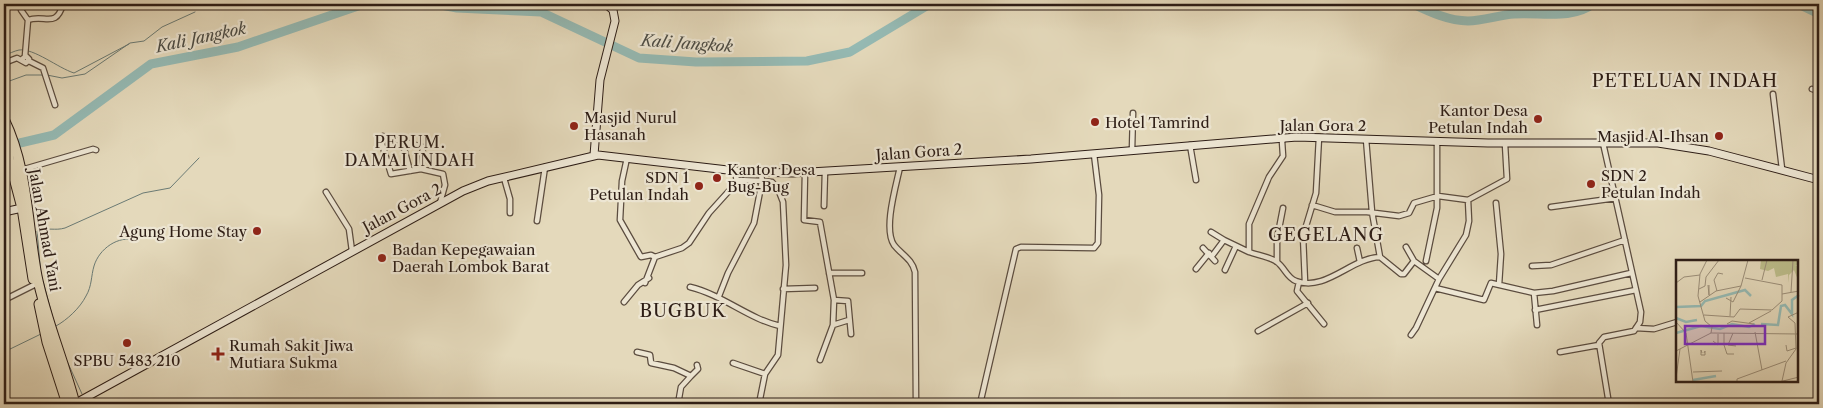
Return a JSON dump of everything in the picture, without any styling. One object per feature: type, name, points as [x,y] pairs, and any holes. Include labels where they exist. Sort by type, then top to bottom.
[{"type":"highway","name":"Jalan Ahmad Yani","points":[[4,119],[9,130],[30,218],[39,278]]},
{"type":"highway","points":[[4,140],[18,168],[22,208],[39,278],[51,343],[73,404]]},
{"type":"street","points":[[21,4],[21,10],[28,20],[24,62],[29,61],[39,64],[44,70],[55,105]]},
{"type":"street","points":[[28,20],[54,18],[59,15],[63,4]]},
{"type":"street","points":[[594,155],[599,86],[615,16],[612,8],[606,4]]},
{"type":"street","points":[[4,63],[24,54]]},
{"type":"street","points":[[1812,88],[1819,91]]},
{"type":"street","points":[[1773,94],[1782,169]]},
{"type":"street","points":[[1132,150],[1133,113]]},
{"type":"street","points":[[421,169],[423,147],[386,136],[382,137],[391,174],[421,169],[443,175],[445,185],[440,203]]},
{"type":"street","points":[[1305,282],[1303,236],[1317,189],[1319,137]]},
{"type":"street","name":"Jalan Gora 2","points":[[73,404],[440,203],[479,184],[594,155],[762,173],[900,167],[1094,154],[1190,144],[1285,138],[1319,137],[1505,144],[1658,143],[1703,150],[1819,180]]},
{"type":"street","points":[[1248,252],[1247,228],[1269,177],[1283,156],[1282,142],[1285,138]]},
{"type":"street","points":[[1366,139],[1372,212],[1380,257],[1403,274],[1414,261]]},
{"type":"street","points":[[402,141],[410,171]]},
{"type":"street","points":[[1426,261],[1436,221],[1438,196],[1437,142]]},
{"type":"street","points":[[1819,142],[1819,172]]},
{"type":"street","points":[[1603,143],[1641,315],[1636,328],[1630,333],[1603,337],[1599,345],[1610,404]]},
{"type":"street","points":[[1190,144],[1196,180]]},
{"type":"street","points":[[1312,205],[1334,212],[1372,212],[1404,215],[1410,213],[1414,203],[1438,196],[1468,200],[1507,179],[1505,144]]},
{"type":"street","points":[[18,168],[93,149],[96,150]]},
{"type":"street","points":[[980,404],[1016,249],[1021,247],[1094,248],[1098,243],[1099,195],[1094,154]]},
{"type":"street","points":[[627,158],[622,181],[620,220],[641,257],[651,255],[655,257],[682,248],[689,243],[708,213],[738,180]]},
{"type":"street","points":[[537,221],[545,167]]},
{"type":"street","points":[[900,167],[889,234],[894,244],[911,261],[915,272],[916,404]]},
{"type":"street","points":[[735,171],[738,180]]},
{"type":"street","points":[[824,206],[825,171]]},
{"type":"street","points":[[805,172],[804,220],[819,222],[834,300],[832,325],[820,360]]},
{"type":"street","points":[[719,296],[728,273],[754,222],[762,173]]},
{"type":"street","points":[[504,178],[510,199],[510,213]]},
{"type":"street","points":[[738,180],[762,181],[775,184],[783,202],[786,266],[778,355],[765,374],[759,404]]},
{"type":"street","points":[[326,192],[349,230],[352,251]]},
{"type":"street","points":[[1551,207],[1616,198]]},
{"type":"street","points":[[1411,335],[1468,230],[1468,200]]},
{"type":"street","points":[[1496,203],[1501,254],[1499,285]]},
{"type":"street","points":[[4,212],[22,208]]},
{"type":"street","points":[[1277,262],[1278,239],[1283,208]]},
{"type":"street","points":[[1211,232],[1248,252],[1277,262],[1290,278],[1299,282],[1322,281],[1360,262],[1380,257]]},
{"type":"street","points":[[1196,269],[1212,257],[1224,240]]},
{"type":"street","points":[[1532,266],[1551,265],[1625,240]]},
{"type":"street","points":[[1226,270],[1236,246]]},
{"type":"street","points":[[1406,247],[1414,261],[1440,279]]},
{"type":"street","points":[[1203,248],[1212,257]]},
{"type":"street","points":[[1357,248],[1360,262]]},
{"type":"street","points":[[645,283],[655,257]]},
{"type":"street","points":[[828,272],[862,273]]},
{"type":"street","points":[[1435,288],[1484,300],[1489,284],[1534,293],[1553,291],[1631,273]]},
{"type":"street","points":[[4,300],[39,278]]},
{"type":"street","points":[[624,302],[638,285],[648,278]]},
{"type":"street","points":[[1299,282],[1297,291],[1324,324]]},
{"type":"street","points":[[690,288],[719,296],[768,323],[780,326]]},
{"type":"street","points":[[783,289],[815,288]]},
{"type":"street","points":[[1535,310],[1636,290]]},
{"type":"street","points":[[1534,293],[1537,325]]},
{"type":"street","points":[[834,300],[848,300],[851,334]]},
{"type":"street","points":[[1258,331],[1308,303]]},
{"type":"street","points":[[832,325],[849,320]]},
{"type":"street","points":[[1636,328],[1654,329],[1676,322]]},
{"type":"street","points":[[1560,352],[1599,345]]},
{"type":"street","points":[[637,352],[650,355],[652,364],[674,368],[691,376]]},
{"type":"street","points":[[733,363],[765,374]]},
{"type":"street","points":[[678,404],[681,387],[698,369],[697,365]]},
{"type":"waterway","name":"Kali Jangkok","points":[[7,146],[54,135],[151,64],[238,47],[364,4]]},
{"type":"waterway","name":"Kali Jangkok","points":[[436,4],[457,8],[541,12],[639,58],[696,62],[807,61],[850,52],[930,4]]},
{"type":"waterway","name":"Kali Jangkok","points":[[1413,4],[1447,18],[1461,21],[1514,14],[1566,14],[1585,9],[1593,4]]},
{"type":"waterway","points":[[1798,4],[1819,14]]},
{"type":"waterway","points":[[47,75],[62,78],[85,74],[130,43],[144,41],[162,27],[195,12]]},
{"type":"waterway","points":[[4,55],[25,50],[74,73],[129,44]]},
{"type":"waterway","points":[[4,83],[26,75],[43,75]]},
{"type":"waterway","points":[[41,275],[37,231],[65,228],[143,193],[170,188],[199,158]]},
{"type":"waterway","points":[[56,326],[73,313],[88,292],[93,270],[100,254],[116,242],[129,239],[136,240]]},
{"type":"waterway","points":[[43,281],[55,326]]},
{"type":"waterway","points":[[4,352],[41,334]]},
{"type":"waterway","points":[[67,361],[82,394]]},
{"type":"place","name":"Kantor Desa Petulan Indah","points":[[1538,119]]},
{"type":"place","name":"Hotel Tamrind","points":[[1095,122]]},
{"type":"place","name":"Masjid Nurul Hasanah","points":[[574,126]]},
{"type":"place","name":"Masjid Al-Ihsan","points":[[1719,136]]},
{"type":"place","name":"Kantor Desa Bug-Bug","points":[[717,178]]},
{"type":"place","name":"SDN 2 Petulan Indah","points":[[1591,184]]},
{"type":"place","name":"SDN 1 Petulan Indah","points":[[699,186]]},
{"type":"place","name":"Agung Home Stay","points":[[257,231]]},
{"type":"place","name":"Badan Kepegawaian Daerah Lombok Barat","points":[[382,258]]},
{"type":"place","name":"SPBU 5483 210","points":[[127,343]]},
{"type":"place","name":"Rumah Sakit Jiwa Mutiara Sukma","points":[[218,354]]},
{"type":"district","name":"PETELUAN INDAH","points":[[1685,81]]},
{"type":"district","name":"PERUM. DAMAI INDAH","points":[[410,151]]},
{"type":"district","name":"GEGELANG","points":[[1326,235]]},
{"type":"district","name":"BUGBUK","points":[[683,311]]}]
